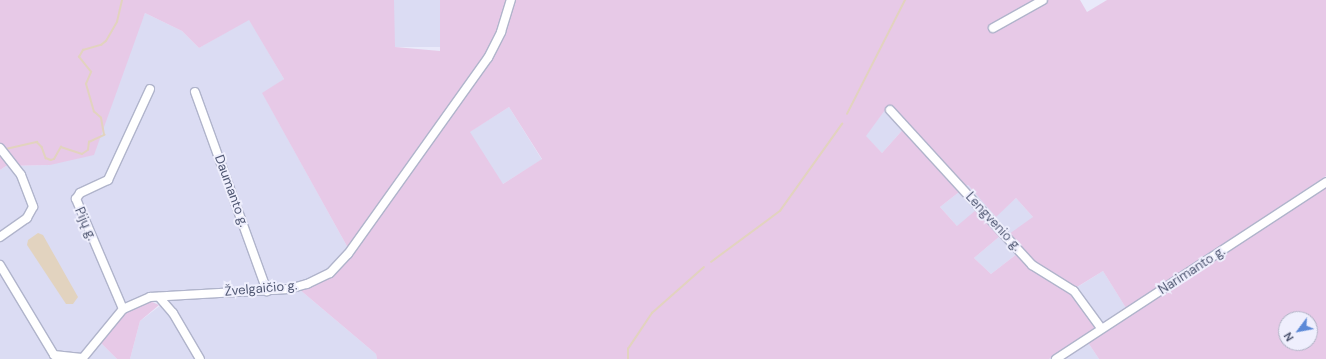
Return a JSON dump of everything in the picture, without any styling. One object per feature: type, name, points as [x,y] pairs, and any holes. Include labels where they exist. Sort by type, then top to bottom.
[{"type":"street","name":"Žvelgaičio g.","points":[[123,309],[150,297],[267,291],[307,284],[330,273],[348,254],[488,58],[501,32],[512,0]]},
{"type":"street","points":[[993,28],[1043,0]]},
{"type":"street","name":"Pijų g.","points":[[123,309],[76,198],[80,194],[108,180],[150,89]]},
{"type":"street","name":"Daumanto g.","points":[[195,92],[267,291]]},
{"type":"street","name":"Lengvenio g.","points":[[890,110],[1032,265],[1074,291],[1101,328]]},
{"type":"street","points":[[0,148],[11,160],[28,188],[32,211],[28,218],[0,237]]},
{"type":"street","name":"Narimanto g.","points":[[1056,359],[1101,328],[1177,282],[1326,182]]},
{"type":"street","points":[[0,265],[54,356],[82,359],[123,309]]},
{"type":"street","points":[[159,297],[176,318],[200,359]]},
{"type":"shaded area","points":[[0,0],[394,0],[395,47],[440,51],[440,0],[508,0],[494,42],[486,57],[348,248],[262,93],[284,79],[249,20],[199,48],[182,31],[145,13],[94,155],[50,165],[6,166],[0,170]]},
{"type":"shaded area","points":[[394,0],[440,0],[440,47],[394,47]]},
{"type":"shaded area","points":[[515,0],[1080,0],[1087,12],[1107,0],[1326,0],[1326,176],[1126,308],[1103,271],[1077,287],[1101,324],[1049,359],[377,359],[376,354],[299,289],[328,276],[481,73]],"holes":[[[888,106],[907,125],[882,153],[866,136]],[[509,107],[542,159],[503,184],[470,132]],[[968,185],[996,217],[1016,198],[1033,217],[1009,234],[1022,250],[991,274],[974,258],[1000,236],[976,210],[957,226],[940,207]]]},
{"type":"shaded area","points":[[145,13],[182,31],[199,48],[249,19],[284,79],[263,94],[348,248],[322,274],[301,282],[153,293],[80,359],[0,359],[0,170],[6,166],[50,165],[132,44]]},
{"type":"shaded area","points":[[888,106],[907,125],[882,153],[865,136]]},
{"type":"shaded area","points":[[509,107],[542,160],[502,184],[469,132]]},
{"type":"shaded area","points":[[968,185],[996,216],[1016,198],[1033,217],[1022,250],[991,274],[974,258],[1000,236],[957,226],[940,207]]},
{"type":"shaded area","points":[[1326,188],[1326,359],[1099,359],[1087,341]]},
{"type":"shaded area","points":[[38,233],[43,235],[78,297],[73,304],[66,304],[27,245],[28,240]]},
{"type":"shaded area","points":[[1103,271],[1126,308],[1100,325],[1077,287]]},
{"type":"shaded area","points":[[299,289],[376,354],[377,359],[130,359],[140,321],[169,299],[230,297]]},
{"type":"shaded area","points":[[150,301],[159,305],[140,321],[130,359],[117,359],[100,342],[128,309]]},
{"type":"shaded area","points":[[1087,341],[1099,359],[1062,359]]},
{"type":"shaded area","points":[[100,342],[117,359],[85,359]]},
{"type":"waterway","points":[[6,149],[37,142],[42,147],[46,158],[51,160],[54,159],[61,147],[82,154],[88,150],[89,142],[104,135],[101,118],[94,112],[86,84],[91,72],[79,57],[83,50],[101,45],[106,41],[117,22],[122,0]]},
{"type":"waterway","points":[[847,114],[905,0]]},
{"type":"waterway","points":[[711,262],[780,211],[842,124]]},
{"type":"waterway","points":[[628,359],[628,349],[652,313],[704,267]]}]
